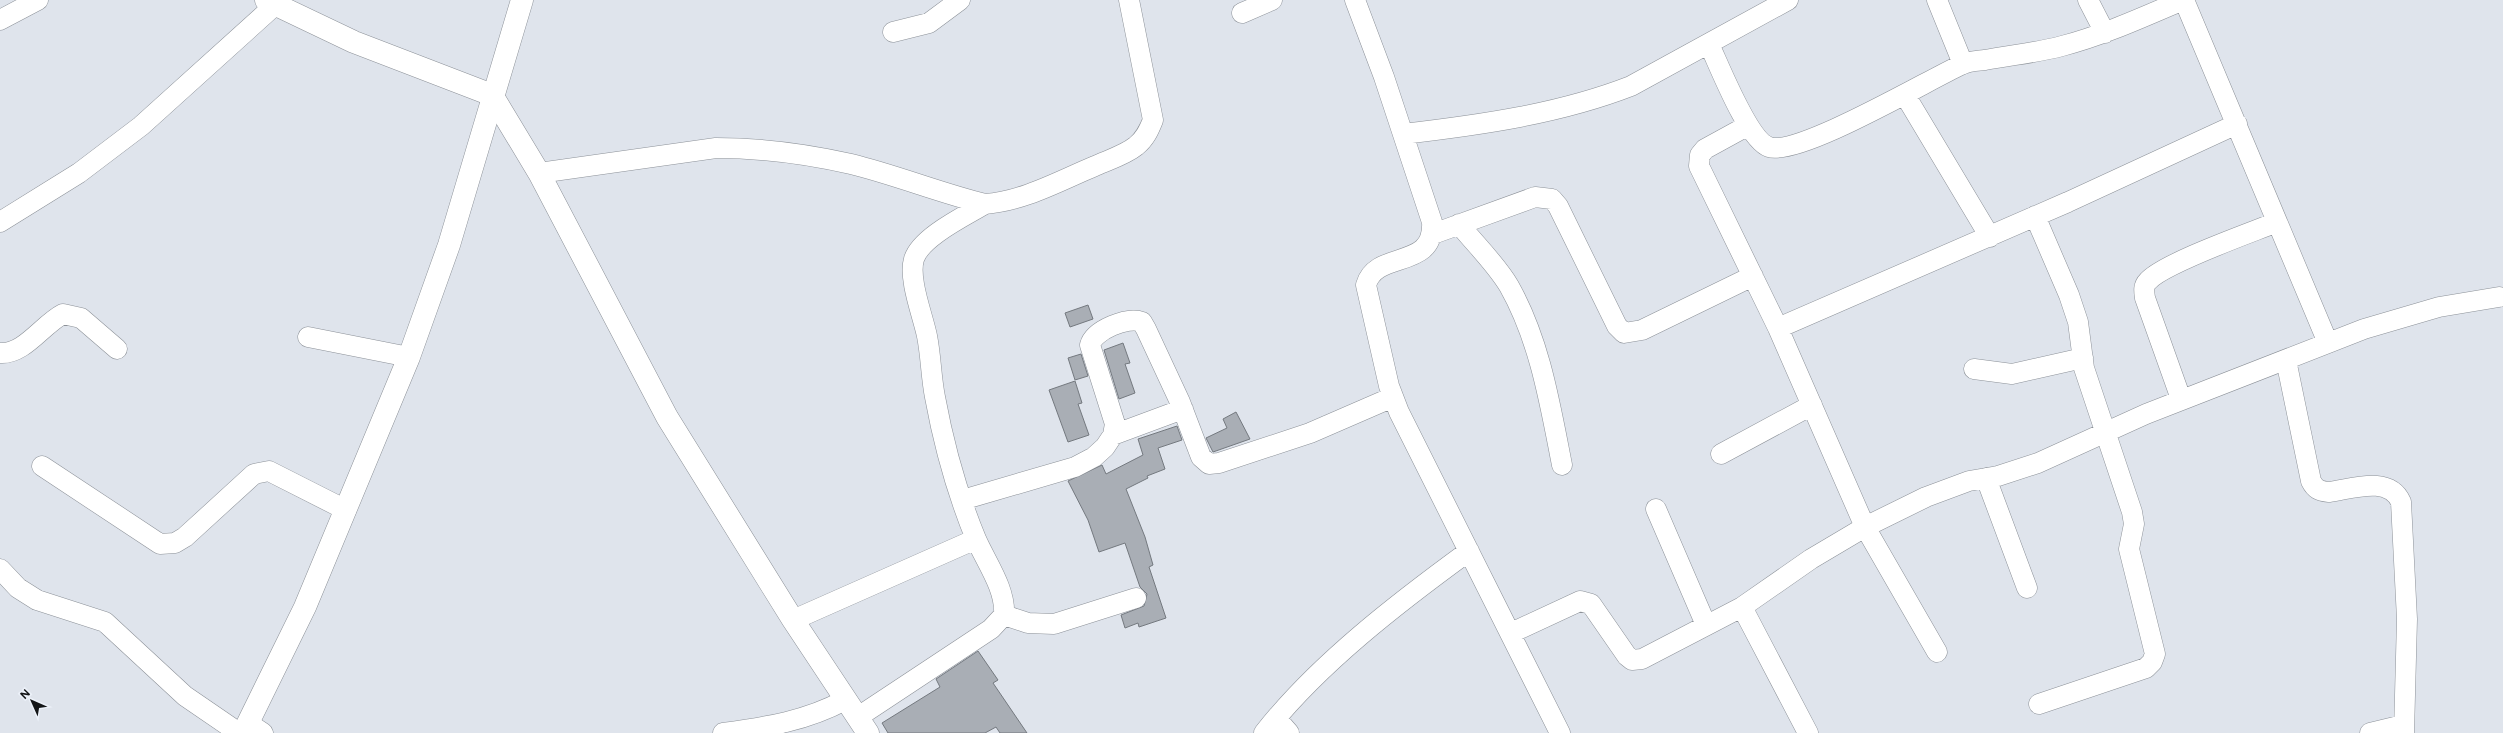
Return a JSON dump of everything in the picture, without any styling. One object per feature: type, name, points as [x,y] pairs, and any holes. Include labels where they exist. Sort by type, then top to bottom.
[{"type":"street","points":[[0,20],[38,0]]},
{"type":"street","points":[[0,569],[18,588],[37,600],[105,622],[185,696],[248,730],[305,607],[409,357],[449,245],[492,95],[522,0]]},
{"type":"street","points":[[892,32],[928,23],[960,0]]},
{"type":"street","points":[[539,173],[716,148],[744,148],[814,157],[852,165],[985,204],[1000,203],[1028,196],[1136,146],[1146,135],[1153,120],[1129,0]]},
{"type":"street","points":[[1242,13],[1272,0]]},
{"type":"street","points":[[1355,0],[1403,134],[1432,222],[1433,234],[1430,242],[1423,250],[1378,268],[1368,279],[1366,285],[1393,398],[1560,733]]},
{"type":"street","points":[[1403,134],[1471,126],[1605,96],[1631,86],[1788,0]]},
{"type":"street","points":[[1937,0],[1963,64]]},
{"type":"street","points":[[2088,0],[2105,33]]},
{"type":"street","points":[[1710,44],[1748,126],[1760,142],[1769,147],[1785,147],[1821,135],[1905,95],[1963,64],[2035,52],[2105,33],[2184,0],[2328,343]]},
{"type":"street","points":[[0,222],[79,173],[141,126],[270,2],[354,42],[492,95],[539,173],[666,417],[793,620],[857,717]]},
{"type":"street","points":[[1905,95],[1990,237]]},
{"type":"street","points":[[1778,328],[1990,237],[2237,124]]},
{"type":"street","points":[[1748,126],[1704,149],[1698,160],[1778,328],[1866,527],[1936,652]]},
{"type":"street","points":[[1433,234],[1535,197],[1552,199],[1558,206],[1616,326],[1624,333],[1642,330],[1753,276]]},
{"type":"street","points":[[723,733],[783,724],[805,718],[857,717],[991,628],[1004,615],[1004,601],[976,539],[950,465],[935,395],[928,338],[913,274],[914,260],[919,250],[929,240],[985,204]]},
{"type":"street","points":[[2035,216],[2071,301],[2081,335],[2082,358],[2132,512],[2134,524],[2129,549],[2155,654],[2152,662],[2146,668],[2039,704]]},
{"type":"street","points":[[2181,399],[2145,298],[2143,290],[2147,282],[2164,269],[2277,222]]},
{"type":"street","points":[[1459,224],[1508,285],[1521,310],[1534,343],[1545,384],[1562,465]]},
{"type":"street","points":[[1510,633],[1580,601],[1587,601],[1591,604],[1627,656],[1636,660],[1742,607],[1811,559],[1866,527],[1926,497],[1969,481],[1986,478],[2038,463],[2181,399],[2328,343],[2399,318],[2439,307],[2499,297]]},
{"type":"street","points":[[0,353],[8,354],[21,347],[54,318],[63,314],[81,318],[117,349]]},
{"type":"street","points":[[962,500],[1075,467],[1094,457],[1105,448],[1113,435],[1115,424],[1090,345],[1092,340],[1100,332],[1132,320],[1142,322],[1183,409],[1201,457],[1205,462],[1214,464],[1310,433],[1393,398]]},
{"type":"street","points":[[308,337],[409,357]]},
{"type":"street","points":[[1974,369],[2012,374],[2082,358]]},
{"type":"street","points":[[2286,360],[2311,481],[2314,486],[2321,491],[2328,492],[2382,485],[2394,490],[2401,502],[2407,619],[2404,729],[2370,733]]},
{"type":"street","points":[[1721,454],[1812,405]]},
{"type":"street","points":[[1113,435],[1183,409]]},
{"type":"street","points":[[42,466],[160,544],[175,543],[185,537],[254,474],[269,471],[346,510]]},
{"type":"street","points":[[1986,478],[2027,588]]},
{"type":"street","points":[[1656,509],[1706,625]]},
{"type":"street","points":[[793,620],[976,539]]},
{"type":"street","points":[[1288,733],[1270,725],[1312,681],[1406,596],[1469,551]]},
{"type":"street","points":[[1004,615],[1028,623],[1054,624],[1136,598]]},
{"type":"street","points":[[1742,607],[1808,733]]},
{"type":"building","points":[[1088,305],[1093,319],[1070,327],[1065,313]]},
{"type":"building","points":[[1123,343],[1130,363],[1125,364],[1135,393],[1119,399],[1104,350]]},
{"type":"building","points":[[1081,354],[1088,376],[1075,380],[1068,358]]},
{"type":"building","points":[[1075,381],[1082,403],[1078,404],[1089,435],[1068,442],[1049,390]]},
{"type":"building","points":[[1236,412],[1250,439],[1213,452],[1206,438],[1227,428],[1223,419]]},
{"type":"building","points":[[1177,426],[1182,440],[1158,448],[1165,469],[1147,476],[1148,478],[1126,489],[1145,537],[1153,565],[1149,567],[1166,618],[1139,627],[1138,623],[1125,628],[1121,615],[1144,606],[1147,594],[1140,587],[1125,543],[1099,552],[1088,520],[1068,481],[1102,465],[1106,474],[1143,455],[1138,439]]},
{"type":"building","points":[[978,651],[998,680],[993,683],[1027,733],[1000,733],[996,727],[985,733],[888,733],[882,723],[940,687],[936,679]]}]
